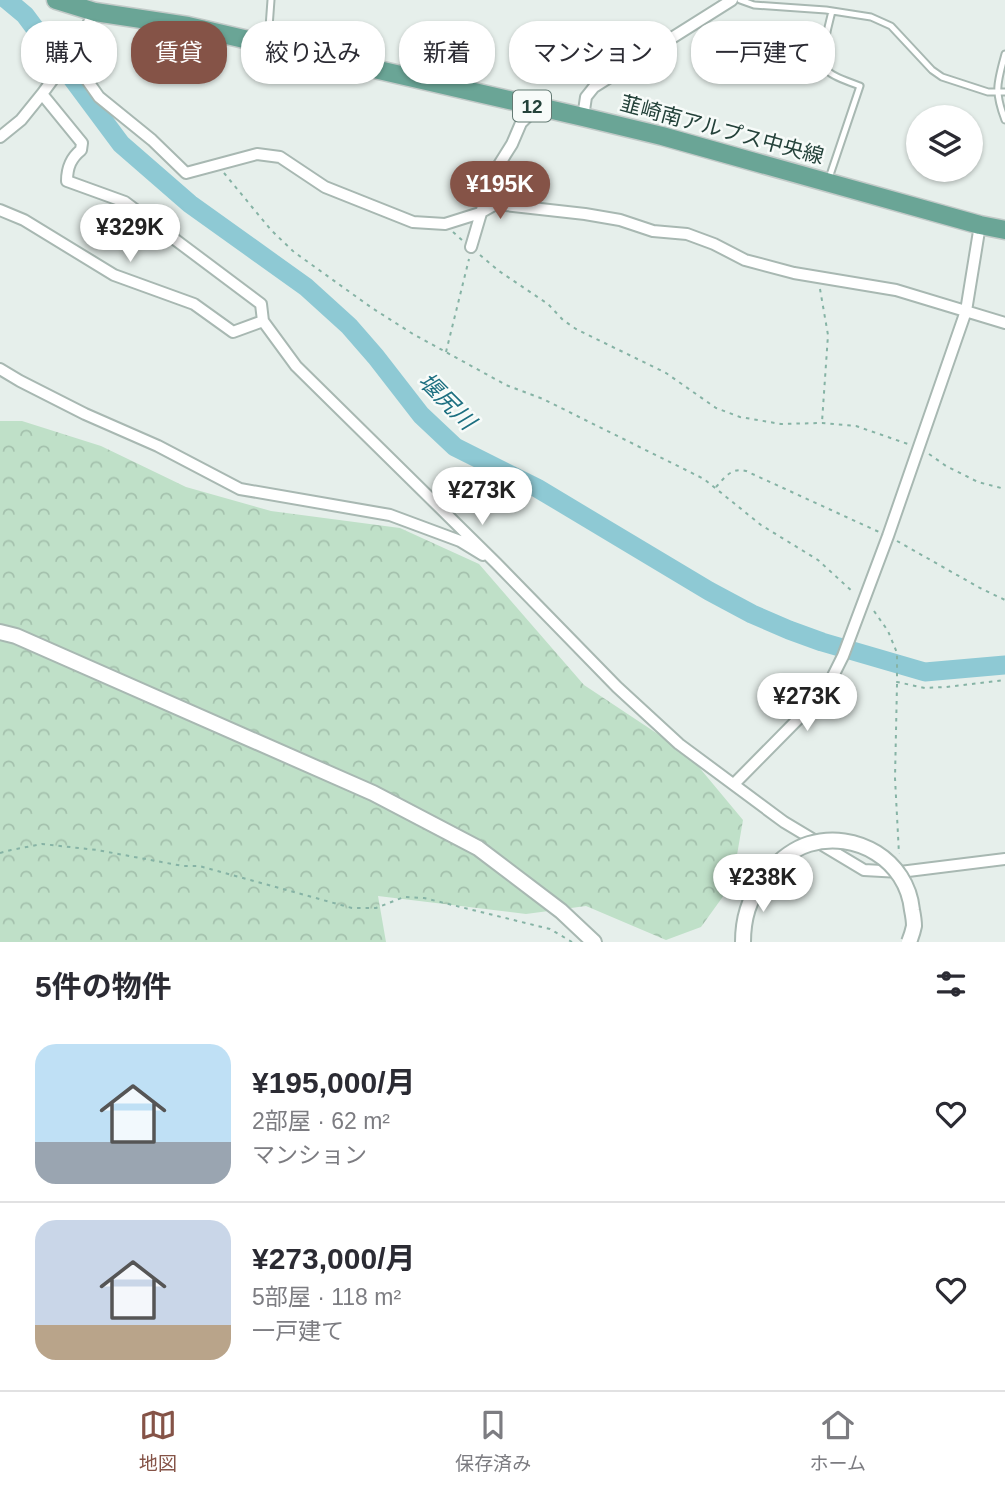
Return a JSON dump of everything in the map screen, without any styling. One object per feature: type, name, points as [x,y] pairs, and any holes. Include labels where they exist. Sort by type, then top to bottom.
[{"type":"main road","name":"韮崎南アルプス中央線","points":[[56,0],[95,12],[188,26],[241,38]]},
{"type":"main road","name":"韮崎南アルプス中央線","points":[[385,71],[662,136],[980,225],[1004,228]]},
{"type":"street","points":[[583,117],[586,97],[594,87],[732,0]]},
{"type":"street","points":[[90,21],[95,12]]},
{"type":"street","points":[[0,137],[20,120],[50,84]]},
{"type":"street","points":[[90,84],[99,97],[152,140],[186,173],[257,154],[280,157],[325,187],[413,222],[444,224],[480,213],[496,204],[585,214],[620,220],[653,231],[687,234],[745,260],[794,273],[896,290],[1005,323]]},
{"type":"street","points":[[42,94],[82,143],[81,150],[72,157],[67,181],[125,202],[261,304],[263,321],[296,366],[679,744],[784,822],[864,870],[900,872],[1005,859]]},
{"type":"street","points":[[471,247],[492,176],[512,144],[521,123],[537,107]]},
{"type":"street","points":[[0,210],[24,220],[114,275],[194,304],[233,332],[263,321]]},
{"type":"street","points":[[734,784],[807,710],[832,678],[843,656],[966,311],[980,225]]},
{"type":"street","points":[[0,369],[85,414],[158,446],[240,489],[390,515],[460,541],[496,563]]},
{"type":"street","points":[[0,632],[373,793],[478,848],[562,911],[594,942]]},
{"type":"street","points":[[743,942],[746,909],[772,867],[807,844],[834,840],[860,845],[884,857],[903,881],[911,902],[914,927],[909,942]]},
{"type":"lane","points":[[270,21],[271,0]]},
{"type":"lane","points":[[740,0],[754,5],[871,17],[891,26],[942,78],[988,92],[1005,92]]},
{"type":"lane","points":[[828,181],[860,86],[829,72],[824,64],[823,55],[832,11]]},
{"type":"lane","points":[[1005,54],[997,81],[997,92],[1005,120]]},
{"type":"path","points":[[217,164],[263,220],[294,252],[372,308],[446,353],[506,385],[542,399],[689,470],[715,487],[761,525],[818,560],[875,612],[888,631],[897,653],[895,778],[900,872]]},
{"type":"path","points":[[444,224],[499,271],[548,304],[576,329],[666,373],[716,408],[740,417],[781,424],[856,426],[919,448],[946,466],[978,482],[1005,489]]},
{"type":"path","points":[[446,353],[471,247]]},
{"type":"path","points":[[818,276],[828,335],[822,423]]},
{"type":"path","points":[[715,487],[729,473],[738,469],[746,471],[888,536],[1005,600]]},
{"type":"path","points":[[897,682],[925,688],[1005,680]]},
{"type":"path","points":[[0,853],[41,844],[97,850],[183,866],[199,866],[352,908],[376,908],[404,897],[424,898],[550,929],[572,942]]},
{"type":"green space","points":[[0,421],[22,421],[101,446],[186,487],[271,511],[400,528],[479,564],[584,685],[688,754],[743,820],[732,884],[701,927],[666,940],[586,906],[526,914],[378,896],[386,942],[0,942]]},
{"type":"waterway","name":"堰尻川","points":[[7,0],[25,15],[121,144],[190,204],[306,287],[349,326],[421,415],[455,447],[537,488],[709,591],[789,630],[925,672],[1005,665]]}]
